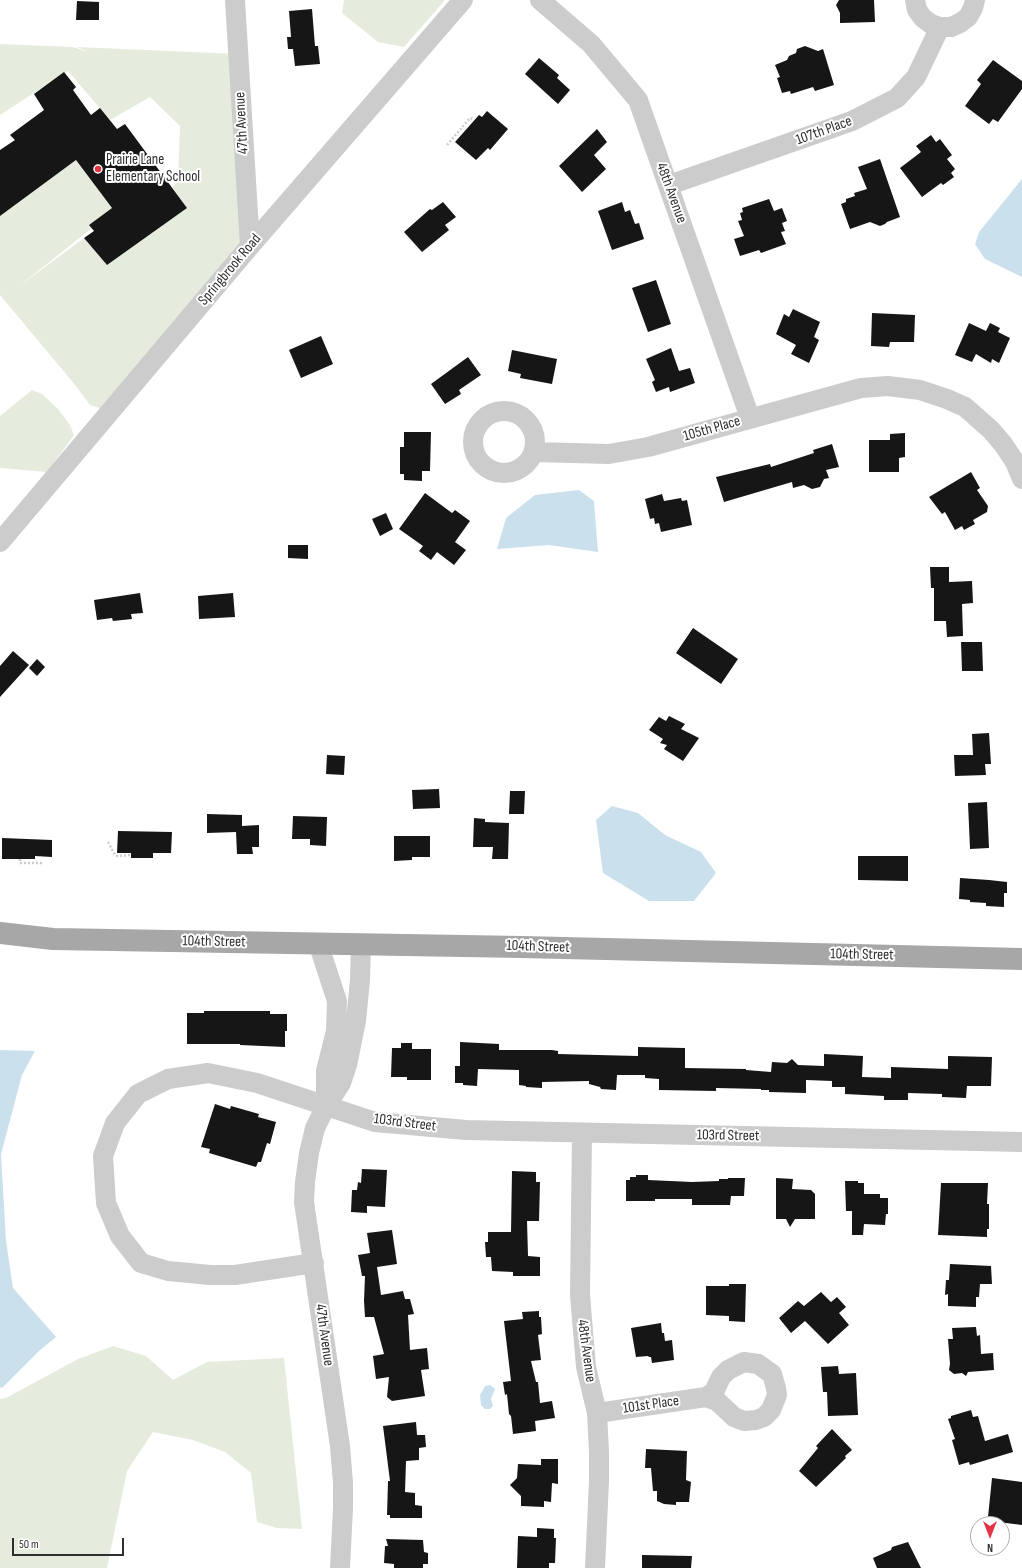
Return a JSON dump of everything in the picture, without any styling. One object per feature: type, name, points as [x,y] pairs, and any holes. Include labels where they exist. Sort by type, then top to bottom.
[{"type":"main road","name":"104th Street","points":[[0,933],[53,939],[522,947],[1022,959]]},
{"type":"main road","name":"104th Street","points":[[0,949],[53,939]]},
{"type":"street","name":"47th Avenue","points":[[235,0],[250,246]]},
{"type":"street","name":"Springbrook Road","points":[[0,542],[250,246],[463,0]]},
{"type":"street","name":"48th Avenue","points":[[540,0],[591,44],[638,100],[750,418]]},
{"type":"street","points":[[915,0],[917,10],[923,18],[931,24],[940,27],[960,23],[968,17],[975,0]]},
{"type":"street","name":"107th Place","points":[[669,185],[852,121],[897,98],[916,77],[940,27]]},
{"type":"street","name":"105th Place","points":[[534,452],[589,454],[616,453],[648,447],[861,388],[888,386],[920,390],[946,398],[965,407],[991,430],[1003,444],[1015,462],[1022,479]]},
{"type":"street","points":[[318,943],[337,1001],[336,1031],[326,1071],[326,1106]]},
{"type":"street","name":"47th Avenue","points":[[340,1568],[343,1482],[340,1446],[304,1202],[309,1153],[315,1128],[326,1106],[342,1083],[352,1043],[360,980],[361,944]]},
{"type":"street","name":"103rd Street","points":[[314,1263],[235,1275],[210,1275],[168,1271],[141,1263],[120,1236],[106,1203],[103,1156],[115,1123],[138,1094],[168,1079],[208,1073],[258,1083],[375,1122],[470,1130],[1022,1142]]},
{"type":"street","name":"48th Avenue","points":[[582,1133],[579,1260],[580,1295],[586,1368],[597,1413],[599,1481],[595,1568]]},
{"type":"street","name":"101st Place","points":[[597,1413],[706,1397]]},
{"type":"path","points":[[447,145],[470,118],[473,118]]},
{"type":"path","points":[[108,842],[115,855],[131,855]]},
{"type":"path","points":[[20,859],[20,863],[42,863]]},
{"type":"green space","points":[[344,0],[445,0],[404,47],[378,42],[342,13]]},
{"type":"green space","points":[[0,44],[73,47],[88,52],[77,47],[238,54],[250,246],[103,409],[90,405],[0,295],[0,216],[76,160],[112,208],[89,225],[92,228],[18,287],[84,238],[107,265],[187,208],[172,187],[178,182],[180,126],[150,97],[110,120],[68,71],[0,115]]},
{"type":"green space","points":[[32,390],[42,394],[58,409],[70,425],[74,435],[47,472],[0,468],[0,416]]},
{"type":"green space","points":[[113,1346],[146,1356],[173,1380],[207,1362],[284,1358],[302,1529],[277,1528],[257,1522],[251,1473],[225,1452],[193,1440],[153,1432],[127,1471],[107,1568],[0,1568],[0,1399],[6,1398],[78,1359]]},
{"type":"water","points":[[1022,179],[1022,277],[985,259],[975,244],[979,232]]},
{"type":"water","points":[[579,490],[594,501],[598,552],[549,545],[497,549],[506,518],[535,495]]},
{"type":"water","points":[[612,806],[638,813],[665,835],[701,852],[716,873],[694,901],[649,901],[603,873],[596,820]]},
{"type":"water","points":[[0,1050],[35,1051],[22,1075],[1,1154],[6,1241],[13,1288],[56,1337],[39,1351],[2,1388],[0,1387]]},
{"type":"water","points":[[490,1385],[495,1389],[491,1399],[493,1406],[490,1409],[485,1409],[481,1405],[480,1395],[485,1386]]},
{"type":"building","points":[[839,0],[874,0],[875,22],[840,23],[840,13],[836,5]]},
{"type":"building","points":[[77,1],[99,2],[99,20],[76,20]]},
{"type":"building","points":[[312,9],[315,46],[318,46],[320,64],[295,66],[293,49],[288,49],[287,37],[291,37],[289,11]]},
{"type":"building","points":[[805,46],[818,51],[823,49],[834,85],[815,91],[813,87],[791,94],[790,91],[782,93],[777,78],[780,77],[775,65],[787,60],[789,56],[796,53],[797,49]]},
{"type":"building","points":[[539,58],[559,75],[557,78],[570,90],[558,104],[525,74]]},
{"type":"building","points":[[993,60],[1022,81],[1022,89],[998,122],[993,119],[989,124],[965,106],[981,84],[977,80]]},
{"type":"building","name":"Prairie Lane Elementary School","points":[[64,72],[76,87],[73,90],[91,115],[100,108],[117,129],[125,124],[187,208],[107,265],[84,238],[94,231],[89,225],[112,208],[76,160],[0,216],[0,150],[15,140],[10,135],[44,110],[34,94]]},
{"type":"building","points":[[487,111],[508,129],[490,150],[488,148],[476,160],[455,142],[479,115],[482,117]]},
{"type":"building","points":[[597,129],[607,142],[594,155],[606,169],[582,192],[559,166]]},
{"type":"building","points":[[931,135],[936,142],[940,139],[952,155],[947,159],[955,169],[951,173],[954,177],[943,185],[941,183],[922,197],[900,168],[921,152],[916,146]]},
{"type":"building","points":[[880,159],[900,217],[880,226],[870,222],[850,229],[841,204],[846,202],[846,199],[855,196],[854,193],[867,189],[858,167]]},
{"type":"building","points":[[769,199],[774,211],[782,208],[787,221],[782,223],[785,231],[781,232],[786,244],[761,253],[759,250],[740,256],[734,239],[744,236],[738,221],[742,220],[740,213],[743,212],[742,208]]},
{"type":"building","points":[[443,202],[456,217],[445,225],[449,230],[422,252],[404,232],[430,209],[432,210]]},
{"type":"building","points":[[622,202],[625,212],[630,210],[635,224],[639,223],[644,239],[612,250],[598,211]]},
{"type":"building","points":[[656,280],[671,324],[648,332],[632,288]]},
{"type":"building","points":[[793,309],[820,322],[814,337],[819,340],[809,363],[791,354],[796,345],[776,334],[784,314],[789,317]]},
{"type":"building","points":[[872,313],[915,315],[914,342],[890,342],[889,347],[871,346]]},
{"type":"building","points":[[969,323],[986,331],[990,323],[1000,328],[998,332],[1010,338],[999,363],[992,359],[991,363],[976,354],[972,362],[955,355]]},
{"type":"building","points":[[321,336],[333,364],[301,378],[289,350]]},
{"type":"building","points":[[671,348],[679,371],[690,368],[695,383],[670,392],[669,387],[656,392],[652,382],[655,380],[646,359]]},
{"type":"building","points":[[512,350],[557,359],[552,384],[520,378],[521,374],[508,371]]},
{"type":"building","points":[[468,357],[481,375],[459,390],[461,394],[445,404],[431,384]]},
{"type":"building","points":[[404,432],[431,432],[430,471],[422,471],[422,481],[404,480],[404,474],[400,474],[400,447],[404,447]]},
{"type":"building","points":[[905,433],[905,457],[899,458],[899,472],[869,472],[869,440],[890,440],[890,434]]},
{"type":"building","points":[[832,444],[839,467],[826,470],[829,478],[824,479],[820,487],[812,489],[804,485],[793,488],[792,482],[724,502],[716,477],[770,464],[771,467],[814,453],[813,450]]},
{"type":"building","points":[[971,472],[980,488],[977,490],[988,506],[987,512],[973,520],[975,524],[964,530],[962,526],[955,530],[945,512],[942,514],[929,497]]},
{"type":"building","points":[[425,493],[452,513],[455,510],[470,521],[455,542],[466,550],[454,565],[437,552],[431,560],[419,551],[423,546],[399,529]]},
{"type":"building","points":[[662,494],[664,501],[681,498],[682,501],[687,500],[692,525],[661,532],[659,523],[655,524],[654,518],[650,519],[645,499]]},
{"type":"building","points":[[386,513],[393,529],[380,536],[372,519]]},
{"type":"building","points":[[288,545],[308,545],[308,559],[288,558]]},
{"type":"building","points":[[930,567],[949,567],[949,582],[972,581],[973,603],[962,604],[963,636],[947,637],[946,621],[934,621],[934,588],[931,588]]},
{"type":"building","points":[[140,593],[143,613],[131,614],[132,619],[113,621],[112,618],[97,620],[94,600]]},
{"type":"building","points":[[233,593],[235,617],[199,619],[198,596]]},
{"type":"building","points":[[693,628],[738,659],[721,684],[676,653]]},
{"type":"building","points":[[961,642],[982,642],[983,671],[962,671]]},
{"type":"building","points":[[13,651],[29,665],[0,697],[0,666]]},
{"type":"building","points":[[37,659],[45,667],[37,676],[29,668]]},
{"type":"building","points":[[669,716],[685,724],[681,729],[699,738],[683,761],[664,749],[667,745],[660,743],[663,739],[649,730],[659,717],[666,721]]},
{"type":"building","points":[[989,733],[991,764],[985,764],[986,775],[955,776],[954,755],[973,755],[972,734]]},
{"type":"building","points":[[327,755],[345,756],[344,775],[326,774]]},
{"type":"building","points":[[439,789],[440,808],[413,809],[412,790]]},
{"type":"building","points":[[510,791],[525,791],[524,814],[509,814]]},
{"type":"building","points":[[987,802],[989,848],[970,849],[968,803]]},
{"type":"building","points":[[207,814],[242,815],[242,826],[259,825],[259,847],[252,847],[253,854],[237,854],[236,832],[207,833]]},
{"type":"building","points":[[293,816],[327,817],[326,846],[310,845],[310,839],[292,839]]},
{"type":"building","points":[[474,818],[485,819],[485,822],[509,823],[508,859],[492,859],[493,847],[473,847]]},
{"type":"building","points":[[118,831],[172,832],[171,853],[153,853],[153,858],[131,858],[131,853],[117,853]]},
{"type":"building","points":[[394,836],[430,836],[430,857],[412,857],[412,860],[394,861]]},
{"type":"building","points":[[2,838],[52,840],[52,857],[35,856],[35,859],[2,859]]},
{"type":"building","points":[[858,856],[908,856],[908,881],[858,880]]},
{"type":"building","points":[[960,878],[1007,882],[1007,893],[1004,893],[1004,907],[986,906],[986,903],[970,902],[970,900],[959,899]]},
{"type":"building","points":[[204,1011],[270,1011],[270,1014],[287,1014],[285,1047],[240,1044],[187,1044],[187,1013],[204,1013]]},
{"type":"building","points":[[460,1042],[499,1044],[499,1050],[552,1050],[558,1051],[558,1054],[638,1056],[638,1047],[685,1048],[685,1068],[746,1069],[771,1072],[772,1062],[787,1063],[792,1059],[798,1065],[824,1066],[824,1054],[863,1056],[862,1077],[891,1078],[891,1067],[948,1069],[948,1056],[992,1057],[991,1086],[967,1086],[966,1098],[942,1097],[942,1094],[908,1093],[908,1100],[884,1100],[884,1096],[845,1094],[845,1087],[832,1087],[832,1081],[806,1080],[806,1093],[769,1092],[769,1090],[761,1089],[716,1088],[716,1091],[659,1090],[659,1079],[645,1078],[645,1075],[617,1075],[616,1090],[601,1089],[600,1087],[589,1084],[589,1081],[542,1082],[542,1088],[519,1085],[519,1070],[478,1069],[477,1086],[463,1085],[463,1083],[455,1083],[455,1066],[460,1066]]},
{"type":"building","points":[[401,1043],[412,1043],[412,1049],[431,1049],[431,1080],[407,1080],[407,1077],[391,1077],[392,1048],[401,1048]]},
{"type":"building","points":[[215,1104],[230,1109],[231,1106],[259,1114],[258,1117],[276,1122],[270,1144],[267,1143],[261,1162],[258,1162],[256,1167],[209,1153],[210,1149],[201,1147]]},
{"type":"building","points":[[362,1169],[387,1170],[385,1207],[367,1206],[367,1213],[351,1212],[352,1190],[357,1190],[358,1182],[361,1183]]},
{"type":"building","points":[[512,1171],[536,1172],[536,1182],[540,1182],[539,1221],[527,1221],[528,1256],[540,1257],[540,1276],[513,1276],[513,1272],[492,1271],[491,1257],[486,1257],[485,1242],[488,1242],[488,1232],[511,1232]]},
{"type":"building","points":[[636,1175],[648,1175],[648,1180],[692,1182],[719,1181],[719,1179],[728,1178],[745,1178],[744,1196],[731,1196],[730,1205],[692,1205],[692,1199],[626,1201],[626,1180],[630,1180],[630,1177],[636,1177]]},
{"type":"building","points":[[776,1178],[793,1179],[792,1189],[811,1190],[815,1194],[815,1219],[795,1219],[790,1227],[786,1219],[776,1219]]},
{"type":"building","points":[[845,1181],[858,1181],[858,1183],[864,1183],[864,1194],[880,1194],[880,1198],[888,1198],[888,1214],[886,1214],[885,1225],[864,1224],[863,1235],[852,1235],[852,1211],[846,1211]]},
{"type":"building","points":[[941,1183],[988,1183],[987,1204],[989,1204],[989,1229],[987,1229],[987,1237],[938,1235]]},
{"type":"building","points":[[392,1230],[397,1264],[377,1267],[381,1295],[403,1291],[405,1299],[410,1299],[414,1314],[408,1315],[410,1350],[427,1348],[429,1369],[421,1370],[425,1396],[392,1401],[387,1397],[389,1377],[376,1379],[373,1356],[384,1354],[374,1317],[365,1317],[365,1276],[362,1276],[358,1255],[370,1253],[367,1233]]},
{"type":"building","points":[[950,1264],[991,1266],[992,1284],[980,1284],[979,1297],[976,1297],[976,1307],[948,1306],[948,1294],[945,1295],[946,1280],[949,1280]]},
{"type":"building","points":[[729,1284],[746,1284],[745,1322],[729,1321],[729,1316],[706,1315],[706,1286],[729,1286]]},
{"type":"building","points":[[821,1292],[831,1302],[837,1297],[846,1307],[839,1313],[849,1325],[828,1344],[805,1321],[791,1333],[779,1318],[798,1301],[804,1306]]},
{"type":"building","points":[[539,1311],[539,1317],[541,1317],[542,1334],[538,1335],[541,1360],[531,1361],[536,1382],[538,1382],[540,1403],[552,1401],[555,1418],[535,1421],[536,1431],[513,1434],[507,1394],[505,1395],[503,1382],[511,1381],[504,1321],[523,1319],[522,1312]]},
{"type":"building","points":[[661,1323],[665,1341],[672,1340],[674,1360],[652,1363],[651,1357],[636,1357],[631,1328]]},
{"type":"building","points":[[976,1327],[977,1336],[980,1335],[981,1354],[993,1353],[994,1370],[968,1372],[966,1376],[962,1373],[954,1374],[949,1370],[948,1339],[953,1339],[952,1328]]},
{"type":"building","points":[[838,1366],[839,1374],[856,1373],[858,1415],[828,1416],[827,1392],[823,1392],[821,1367]]},
{"type":"building","points":[[971,1410],[973,1417],[978,1416],[985,1441],[1008,1434],[1013,1452],[970,1465],[969,1462],[959,1465],[952,1440],[955,1439],[948,1419],[951,1418],[951,1416]]},
{"type":"building","points":[[416,1422],[417,1435],[425,1435],[426,1447],[419,1448],[419,1460],[406,1461],[405,1492],[415,1493],[415,1505],[422,1506],[422,1518],[390,1518],[390,1515],[387,1515],[388,1481],[390,1481],[383,1426]]},
{"type":"building","points":[[832,1429],[852,1450],[845,1456],[846,1458],[816,1487],[799,1471],[818,1448],[816,1446]]},
{"type":"building","points":[[646,1449],[687,1451],[686,1480],[691,1482],[689,1502],[676,1502],[676,1505],[664,1504],[657,1501],[657,1491],[653,1491],[651,1468],[645,1468]]},
{"type":"building","points":[[541,1459],[558,1459],[558,1484],[552,1483],[551,1502],[544,1501],[544,1507],[521,1506],[521,1496],[510,1485],[517,1478],[518,1464],[541,1465]]},
{"type":"building","points":[[992,1478],[1022,1482],[1022,1525],[1010,1524],[1010,1516],[988,1516]]},
{"type":"building","points":[[537,1528],[554,1529],[554,1538],[556,1538],[555,1563],[549,1563],[549,1568],[517,1568],[518,1536],[537,1537]]},
{"type":"building","points":[[386,1539],[423,1540],[424,1552],[428,1553],[428,1564],[423,1564],[423,1568],[394,1568],[394,1564],[384,1563],[385,1546],[388,1546]]},
{"type":"building","points":[[908,1542],[921,1568],[877,1568],[873,1558],[891,1550],[892,1547]]},
{"type":"building","points":[[642,1555],[692,1556],[691,1568],[642,1568]]},
{"type":"place","name":"Prairie Lane Elementary School","points":[[98,169]]}]
